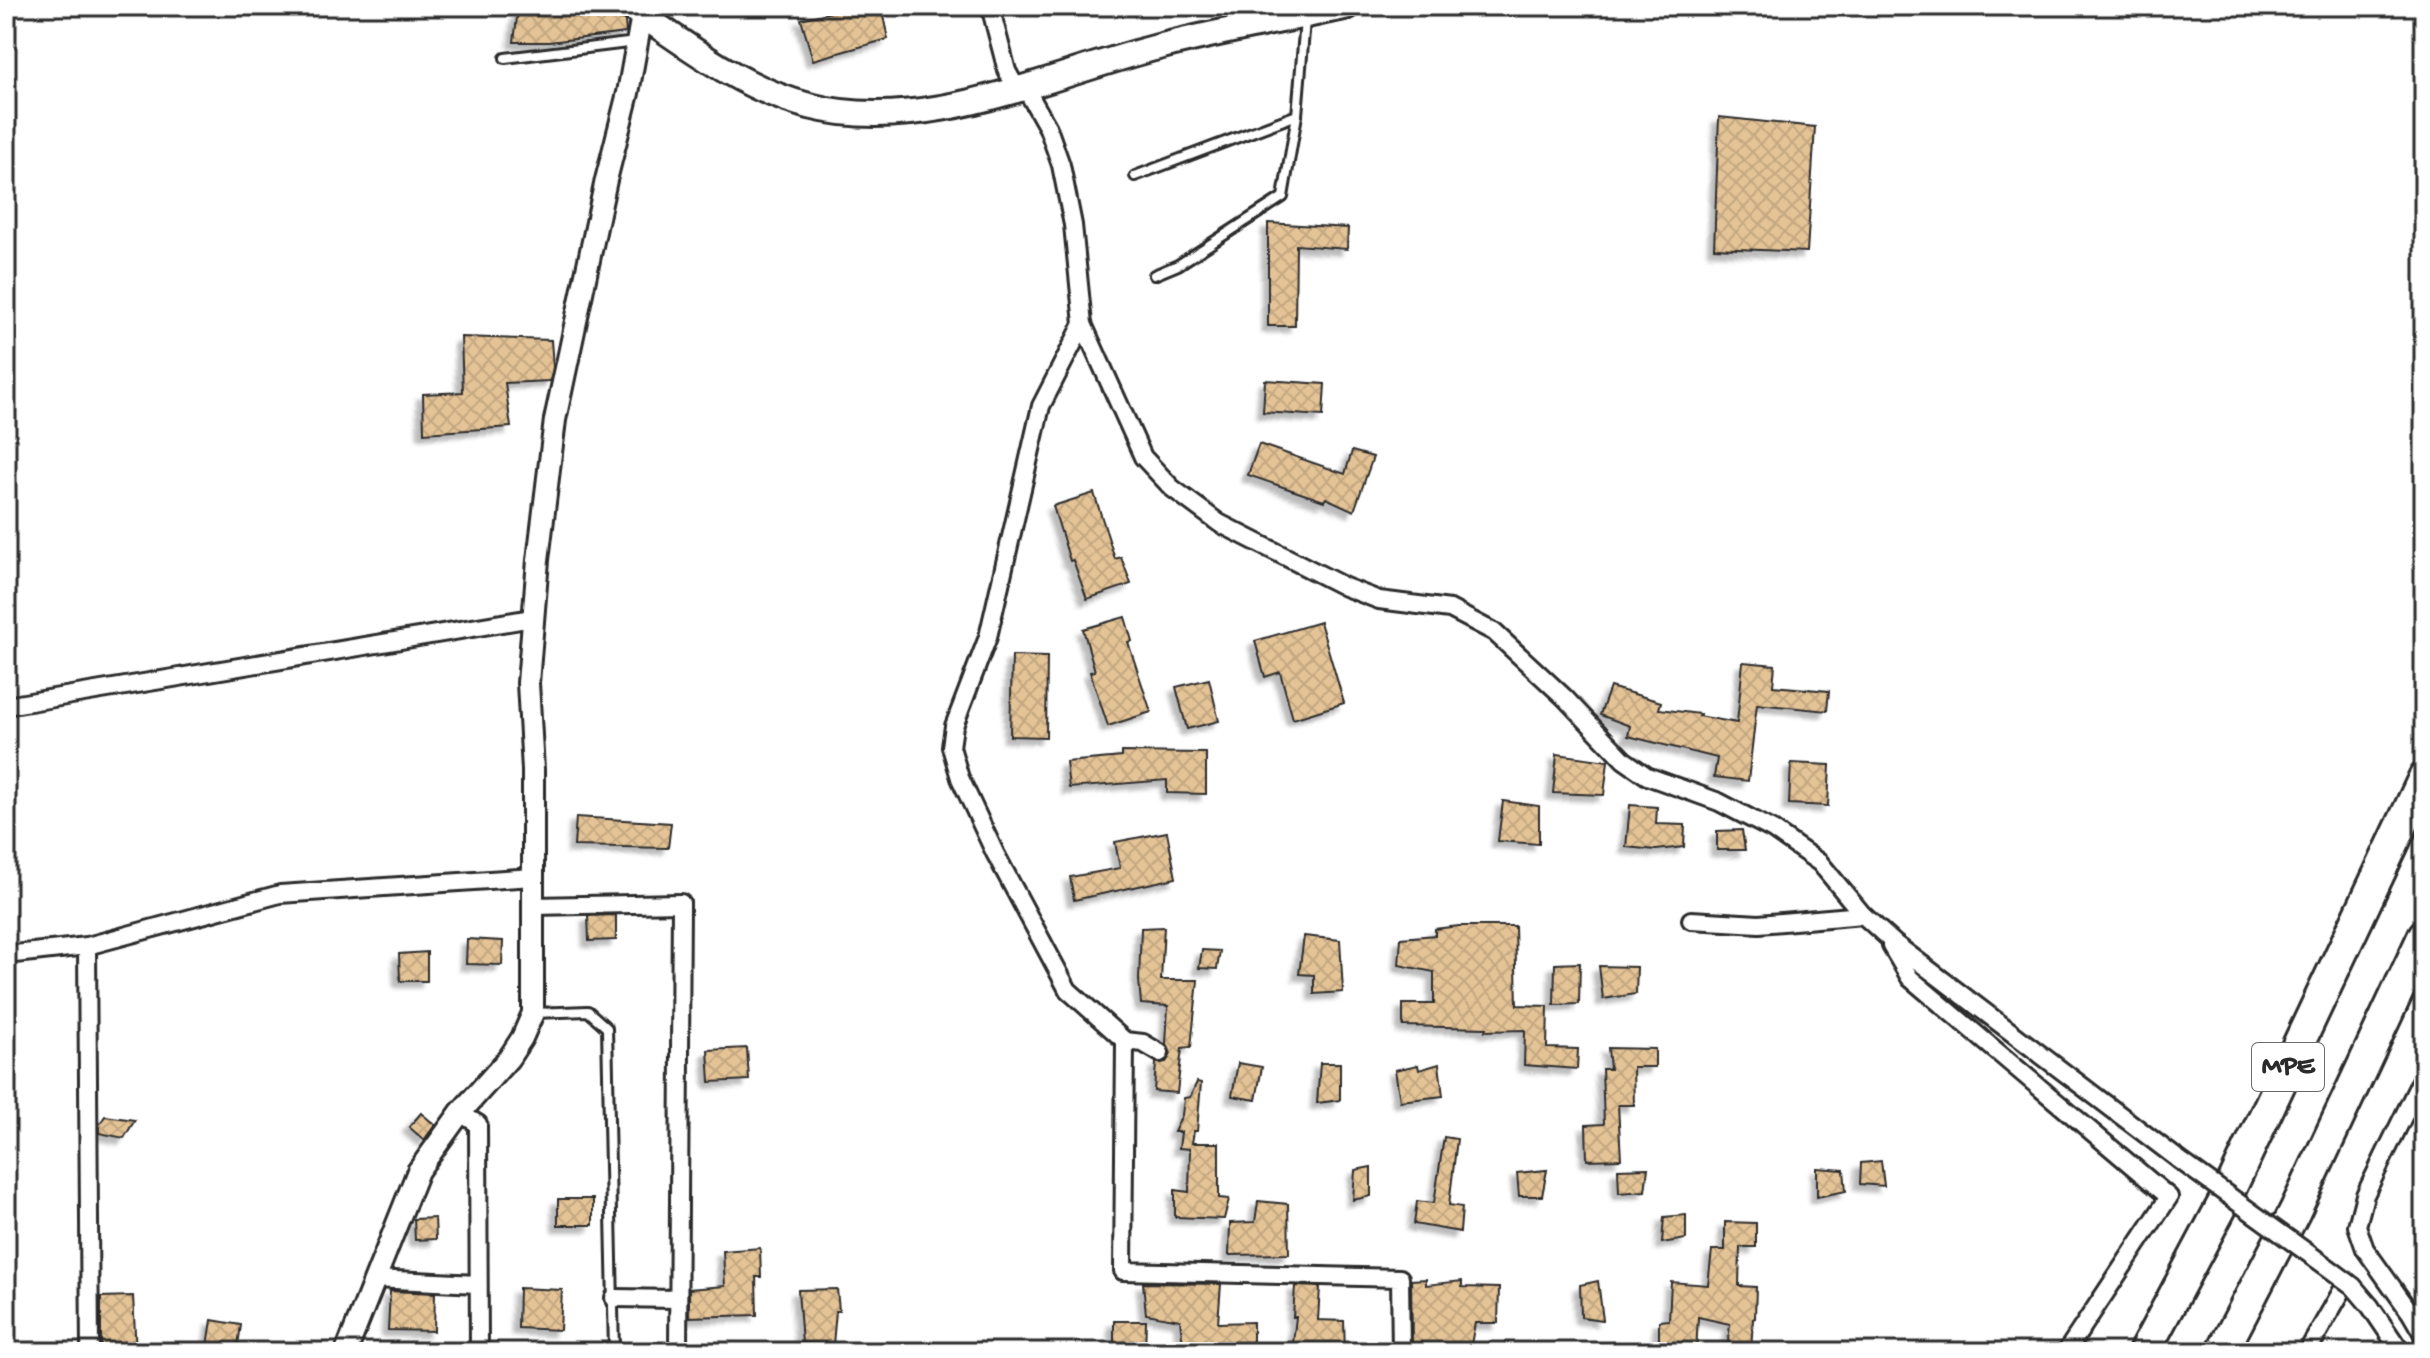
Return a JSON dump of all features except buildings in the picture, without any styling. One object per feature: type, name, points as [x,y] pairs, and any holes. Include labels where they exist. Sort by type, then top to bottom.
[{"type":"highway","name":"MPE","points":[[2144,1352],[2225,1200],[2424,778]]},
{"type":"highway","name":"MPE","points":[[2222,1352],[2295,1211],[2424,935]]},
{"type":"main road","points":[[636,10],[718,66],[791,101],[857,115],[939,108],[1026,89],[1156,47],[1348,6]]},
{"type":"street","points":[[990,6],[1007,71],[1013,82],[1026,89],[1048,128],[1061,165],[1073,225],[1083,324],[1143,457],[1172,488],[1219,523],[1345,587],[1379,600],[1450,609],[1494,632],[1564,697],[1624,760],[1647,776],[1719,802],[1773,830],[1820,863],[1863,915],[1884,934],[2178,1159],[2347,1282],[2370,1306],[2401,1352]]},
{"type":"street","points":[[346,1352],[418,1171],[460,1113],[509,1058],[533,1013],[533,770],[528,683],[532,618],[555,420],[637,42],[636,10]]},
{"type":"street","points":[[1083,324],[1041,406],[988,637],[954,726],[951,747],[960,778],[995,853],[1068,990],[1125,1041],[1143,1043],[1160,1053]]},
{"type":"street","points":[[6,706],[532,618]]},
{"type":"street","points":[[6,955],[87,946],[280,894],[534,877]]},
{"type":"street","points":[[534,906],[681,903],[678,1352]]},
{"type":"street","points":[[1691,920],[1759,924],[1863,915]]},
{"type":"street","points":[[1884,934],[1910,978],[2169,1197],[2066,1352]]},
{"type":"street","points":[[87,946],[90,1352]]},
{"type":"street","points":[[1125,1041],[1123,1271],[1400,1278],[1401,1352]]},
{"type":"street","points":[[2424,1074],[2365,1195],[2357,1226],[2365,1249],[2424,1336]]},
{"type":"street","points":[[460,1113],[478,1124],[479,1352]]},
{"type":"street","points":[[374,1279],[478,1284]]},
{"type":"street","points":[[2307,1352],[2347,1282]]},
{"type":"street","points":[[614,1298],[678,1299]]},
{"type":"lane","points":[[1154,275],[1178,265],[1283,197],[1297,115],[1305,15]]},
{"type":"lane","points":[[505,58],[637,42]]},
{"type":"lane","points":[[1135,176],[1297,115]]},
{"type":"lane","points":[[533,1013],[588,1011],[607,1028],[614,1352]]}]
